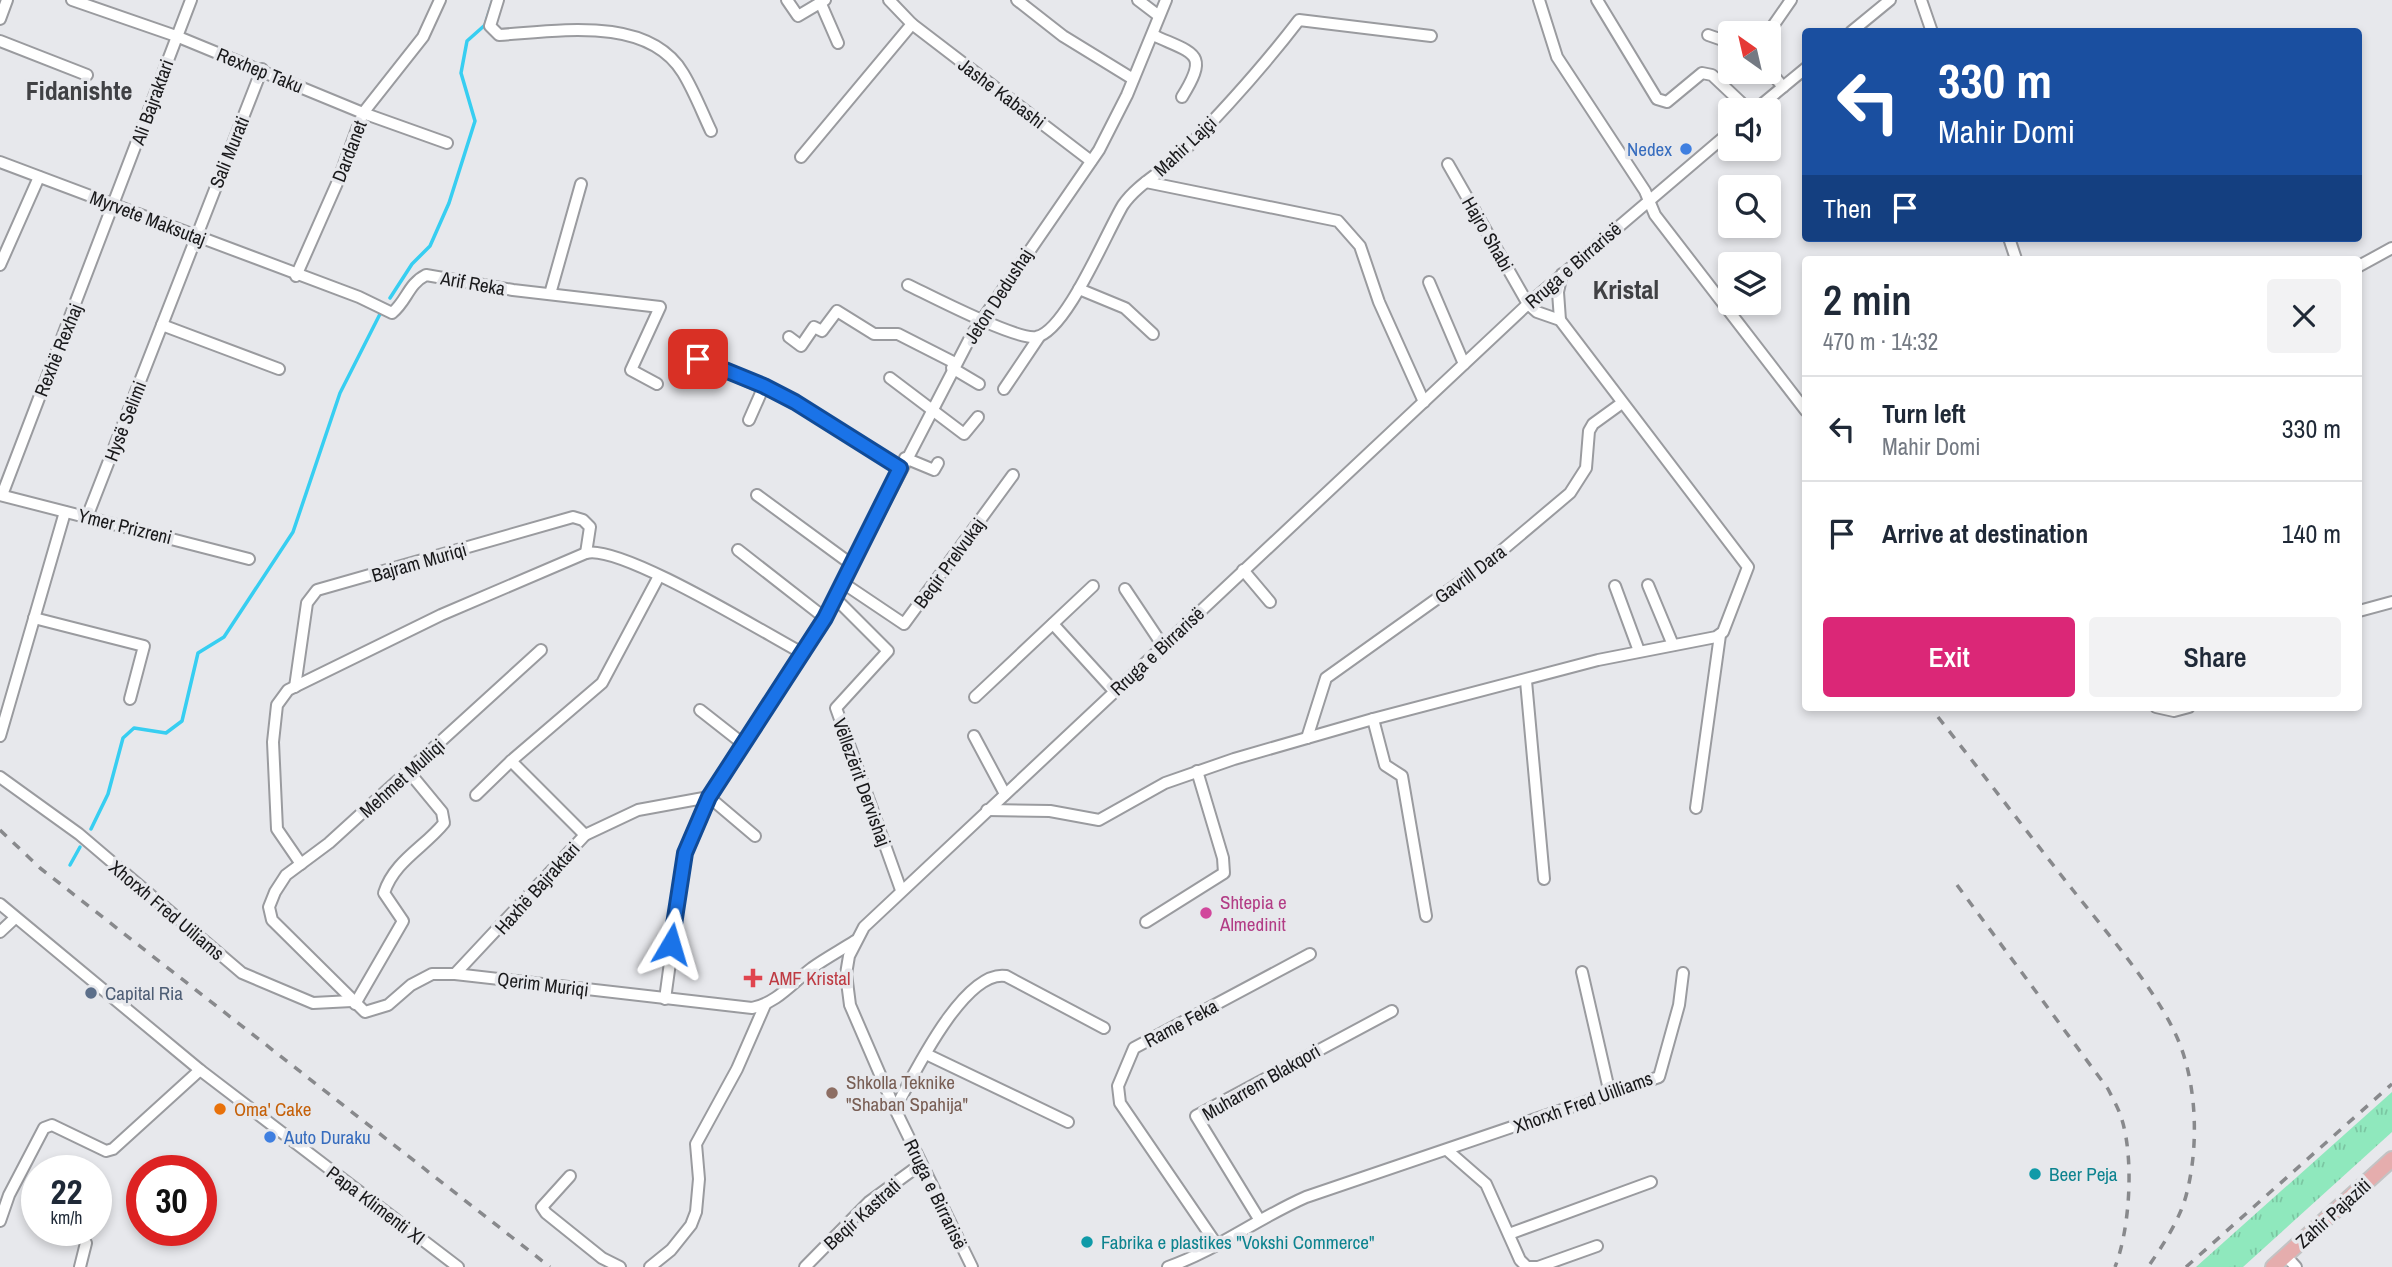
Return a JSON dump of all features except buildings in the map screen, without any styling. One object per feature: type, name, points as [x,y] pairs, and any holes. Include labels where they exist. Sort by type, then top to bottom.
[{"type":"main road","name":"Zahir Pajaziti","points":[[2273,1267],[2291,1261],[2392,1159]]},
{"type":"street","points":[[0,19],[7,0]]},
{"type":"street","name":"Rexhep Taku","points":[[72,0],[176,36],[262,69],[363,113],[447,143]]},
{"type":"street","points":[[106,12],[110,0]]},
{"type":"street","name":"Ali Bajraktari","points":[[114,205],[191,0]]},
{"type":"street","name":"Dardanet","points":[[296,276],[338,181],[363,113],[423,37],[440,0]]},
{"type":"street","points":[[498,0],[490,26],[499,35],[626,32],[664,50],[682,71],[711,131]]},
{"type":"street","points":[[787,0],[798,16],[823,2],[838,43]]},
{"type":"street","name":"Jashe Kabashi","points":[[889,0],[912,24],[1091,161]]},
{"type":"street","points":[[1017,0],[1063,36],[1133,79]]},
{"type":"street","points":[[1138,0],[1159,16]]},
{"type":"street","name":"Jeton Dedushaj","points":[[665,999],[685,853],[709,797],[741,743],[804,654],[825,618],[931,408],[981,320],[1091,161],[1133,79],[1166,0]]},
{"type":"street","points":[[1539,0],[1557,57],[1655,215],[1716,298],[1802,406]]},
{"type":"street","points":[[1598,0],[1657,99],[1667,102],[1702,73],[1712,75],[1736,98]]},
{"type":"street","points":[[1776,21],[1791,0]]},
{"type":"street","points":[[1856,28],[1890,0]]},
{"type":"street","points":[[1921,0],[1931,28]]},
{"type":"street","name":"Mahir Lajçi","points":[[1004,389],[1039,337],[1053,325],[1079,289],[1124,204],[1146,182],[1181,155],[1260,71],[1299,20],[1431,36]]},
{"type":"street","points":[[801,157],[912,24]]},
{"type":"street","points":[[1153,35],[1190,53],[1197,60],[1198,69],[1182,97]]},
{"type":"street","points":[[1708,35],[1718,38]]},
{"type":"street","points":[[0,41],[87,75]]},
{"type":"street","name":"Sali Murati","points":[[195,235],[262,69]]},
{"type":"street","points":[[1770,98],[1802,71]]},
{"type":"street","name":"Rruga e Birrarisë","points":[[972,1267],[895,1109],[850,1005],[846,974],[855,941],[864,927],[1528,304],[1718,142]]},
{"type":"street","name":"Myrvete Maksutaj","points":[[0,162],[296,276]]},
{"type":"street","name":"Hajro Shabi","points":[[1448,164],[1528,304]]},
{"type":"street","points":[[0,265],[39,177]]},
{"type":"street","points":[[1146,182],[1338,221],[1360,246],[1380,302],[1424,402]]},
{"type":"street","points":[[550,294],[581,184]]},
{"type":"street","name":"Rexhë Rexhaj","points":[[1,495],[114,205]]},
{"type":"street","name":"Hysë Selimi","points":[[87,517],[195,235]]},
{"type":"street","points":[[2362,264],[2392,248]]},
{"type":"street","points":[[1562,274],[1558,292],[1560,320],[1748,567],[1720,635],[1696,808]]},
{"type":"street","name":"Arif Reka","points":[[296,276],[359,297],[392,313],[400,307],[416,280],[426,275],[660,307],[631,370],[657,384]]},
{"type":"street","points":[[1429,282],[1464,364]]},
{"type":"street","points":[[908,285],[981,320],[1030,337],[1039,337]]},
{"type":"street","points":[[1079,289],[1125,308],[1153,334]]},
{"type":"street","points":[[1528,304],[1537,312],[1560,320]]},
{"type":"street","points":[[789,337],[801,346],[814,327],[822,331],[837,312],[874,334],[898,334],[954,366],[979,384]]},
{"type":"street","points":[[162,325],[279,369]]},
{"type":"street","points":[[698,359],[764,386],[903,463],[934,470],[937,463]]},
{"type":"street","points":[[890,378],[964,434],[978,418]]},
{"type":"street","points":[[750,421],[764,386]]},
{"type":"street","name":"Gavrill Dara","points":[[1307,738],[1326,678],[1487,563],[1570,493],[1586,468],[1589,431],[1593,424],[1622,403]]},
{"type":"street","name":"Beqir Prelvukaj","points":[[843,583],[904,624],[1013,475]]},
{"type":"street","name":"Ymer Prizreni","points":[[1,495],[249,559]]},
{"type":"street","points":[[757,495],[851,564]]},
{"type":"street","points":[[0,736],[65,512]]},
{"type":"street","name":"Bajram Muriqi","points":[[295,687],[307,603],[317,590],[573,517],[583,520],[590,527],[586,553],[429,621],[295,687],[288,690],[278,705],[273,742],[277,829],[301,864]]},
{"type":"street","points":[[738,550],[825,618]]},
{"type":"street","points":[[586,553],[607,553],[659,576],[804,654]]},
{"type":"street","points":[[1243,570],[1270,602]]},
{"type":"street","points":[[476,795],[602,682],[659,576]]},
{"type":"street","points":[[1648,585],[1673,645]]},
{"type":"street","points":[[975,697],[1093,586]]},
{"type":"street","points":[[1615,586],[1639,651]]},
{"type":"street","points":[[1125,589],[1163,646]]},
{"type":"street","name":"Vëllezërit Dervishaj","points":[[835,598],[888,650],[836,708],[901,890]]},
{"type":"street","points":[[2362,610],[2392,603]]},
{"type":"street","points":[[34,618],[144,646],[130,699]]},
{"type":"street","points":[[1053,624],[1114,691]]},
{"type":"street","points":[[987,810],[1050,811],[1099,820],[1165,783],[1307,738],[1639,651],[1720,635]]},
{"type":"street","name":"Mehmet Mulliqi","points":[[353,1003],[308,953],[272,920],[269,907],[286,876],[409,772],[541,650]]},
{"type":"street","points":[[1526,681],[1544,879]]},
{"type":"street","points":[[699,710],[741,743]]},
{"type":"street","points":[[1373,719],[1385,765],[1402,776],[1426,916]]},
{"type":"street","points":[[974,736],[1005,794]]},
{"type":"street","points":[[511,761],[585,835]]},
{"type":"street","points":[[1146,922],[1224,873],[1223,858],[1197,771]]},
{"type":"street","points":[[353,1003],[403,921],[384,893],[387,885],[408,855],[444,822],[442,812],[409,772]]},
{"type":"street","name":"Xhorxh Fred Uiliams","points":[[0,777],[79,834],[242,973],[313,1003],[353,1003]]},
{"type":"street","points":[[709,797],[755,836]]},
{"type":"street","name":"Haxhë Bajraktari","points":[[455,974],[585,835],[638,810],[709,797]]},
{"type":"street","name":"Papa Klimenti XI","points":[[0,904],[201,1070],[458,1267]]},
{"type":"street","points":[[0,932],[15,918]]},
{"type":"street","points":[[650,1267],[671,1250],[691,1225],[696,1212],[699,1179],[696,1143],[737,1069],[765,1005],[809,970],[855,941]]},
{"type":"street","name":"Rame Feka","points":[[1217,1245],[1119,1103],[1118,1086],[1135,1048],[1310,954]]},
{"type":"street","points":[[1582,972],[1611,1094]]},
{"type":"street","name":"Xhorxh Fred Uilliams","points":[[1168,1267],[1217,1245],[1259,1219],[1306,1197],[1659,1077],[1679,1005],[1683,973]]},
{"type":"street","name":"Qerim Muriqi","points":[[353,1003],[365,1012],[388,1004],[411,985],[432,974],[455,974],[740,1007],[765,1005]]},
{"type":"street","points":[[895,1109],[926,1054],[971,991],[983,979],[995,974],[1006,976],[1104,1028]]},
{"type":"street","name":"Muharrem Blakqori","points":[[1259,1219],[1196,1116],[1392,1011]]},
{"type":"street","points":[[926,1054],[1068,1122]]},
{"type":"street","points":[[0,1221],[9,1195],[44,1128],[52,1125],[106,1151],[113,1149],[201,1070]]},
{"type":"street","points":[[1447,1150],[1486,1184],[1520,1260],[1527,1267],[1538,1267],[1597,1246]]},
{"type":"street","name":"Beqir Kastrati","points":[[805,1267],[869,1202],[921,1164]]},
{"type":"street","points":[[570,1176],[542,1207],[602,1258],[620,1267]]},
{"type":"street","points":[[1509,1234],[1650,1182]]},
{"type":"street","points":[[80,1267],[85,1246]]},
{"type":"green space","points":[[2392,1092],[2392,1132],[2243,1267],[2196,1267]]},
{"type":"waterway","points":[[390,298],[412,264],[430,246],[449,203],[475,121],[461,73],[467,41],[485,25],[493,0]]},
{"type":"waterway","points":[[91,829],[108,794],[123,738],[134,728],[166,733],[182,721],[198,653],[224,637],[293,532],[340,393],[380,314]]},
{"type":"waterway","points":[[70,865],[80,847]]},
{"type":"railway","points":[[1938,717],[2149,988],[2174,1030],[2182,1050],[2193,1102],[2191,1175],[2176,1221],[2148,1267]]},
{"type":"railway","points":[[0,830],[40,868],[550,1267]]},
{"type":"railway","points":[[1957,885],[2108,1089],[2119,1112],[2126,1136],[2129,1194],[2124,1233],[2115,1267]]},
{"type":"railway","points":[[2186,1267],[2392,1084]]},
{"type":"place","name":"Nedex","points":[[1686,149]]},
{"type":"place","name":"Shtepia e Almedinit","points":[[1206,913]]},
{"type":"place","name":"AMF Kristal","points":[[753,978]]},
{"type":"place","name":"Capital Ria","points":[[91,993]]},
{"type":"place","name":"Shkolla Teknike \"Shaban Spahija\"","points":[[832,1093]]},
{"type":"place","name":"Oma' Cake","points":[[220,1109]]},
{"type":"place","name":"Auto Duraku","points":[[270,1137]]},
{"type":"place","name":"Beer Peja","points":[[2035,1174]]},
{"type":"place","name":"Fabrika e plastikes \"Vokshi Commerce\"","points":[[1087,1242]]},
{"type":"district","name":"Fidanishte","points":[[79,90]]},
{"type":"district","name":"Kristal","points":[[1626,289]]},
{"type":"route","points":[[671,944],[685,853],[709,797],[741,743],[804,654],[825,618],[900,468],[795,402],[698,359]]}]
